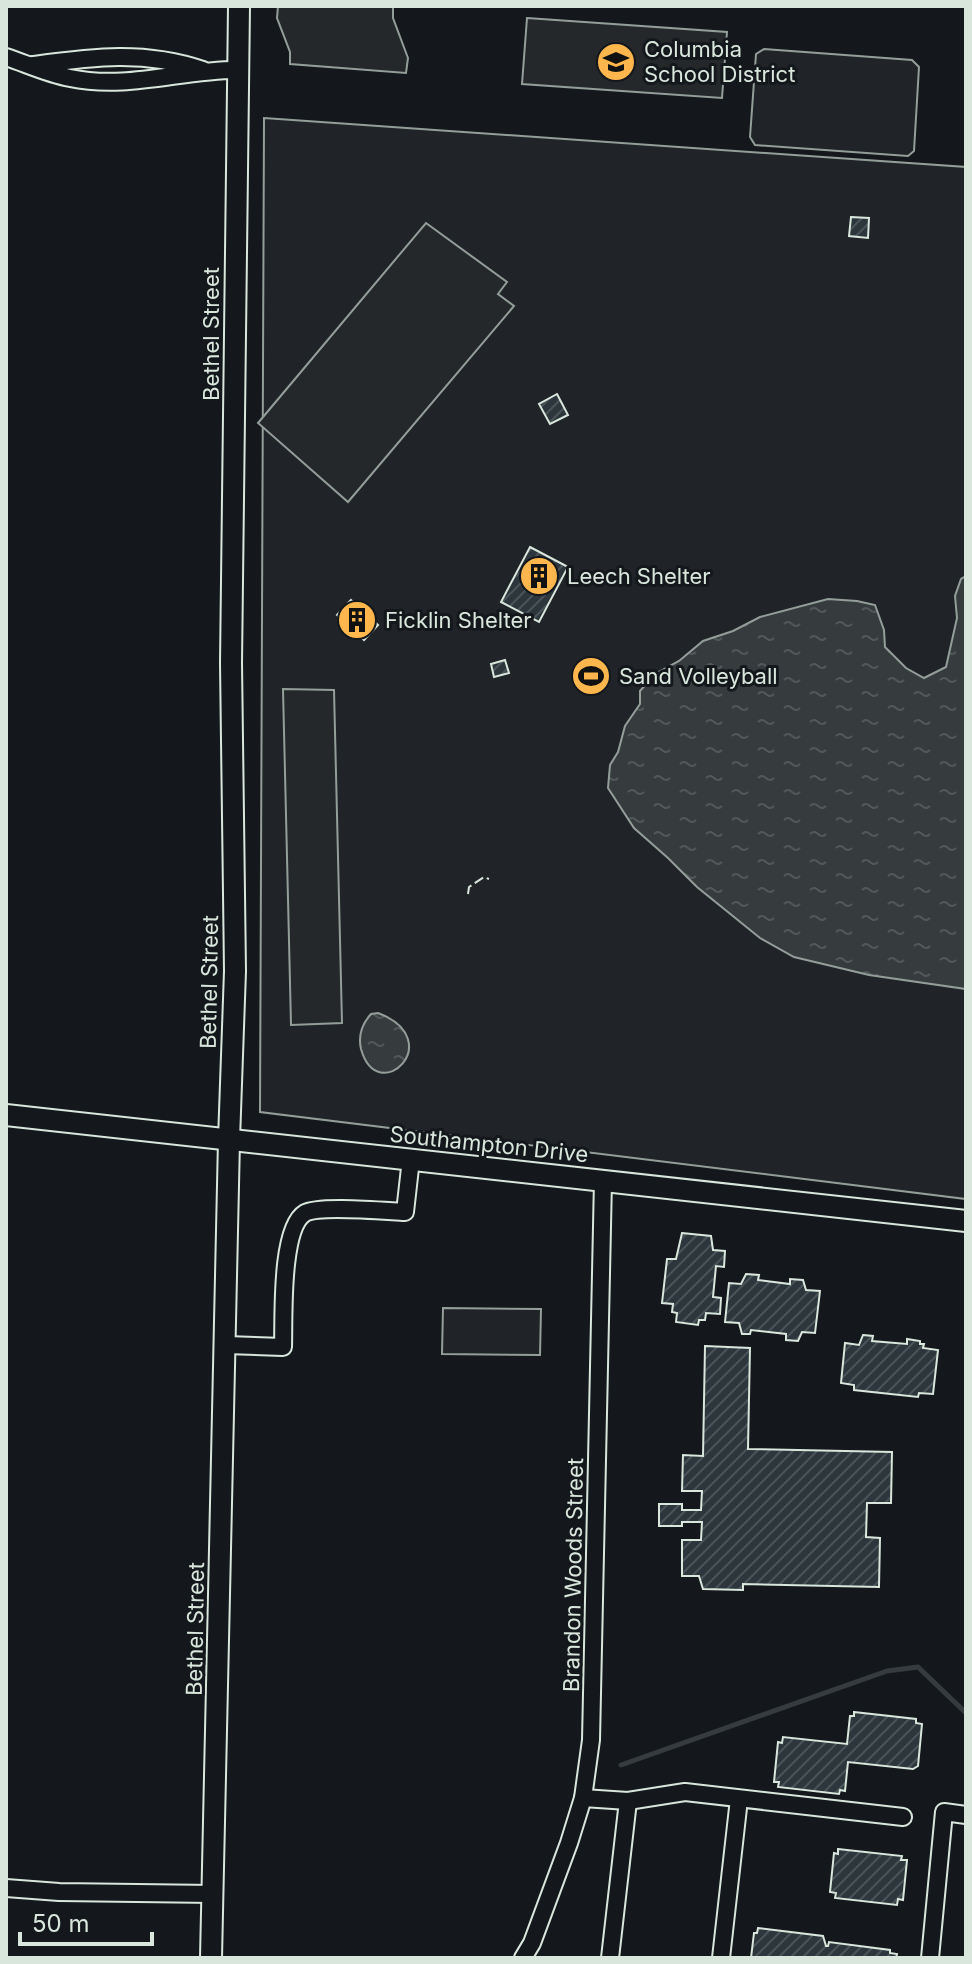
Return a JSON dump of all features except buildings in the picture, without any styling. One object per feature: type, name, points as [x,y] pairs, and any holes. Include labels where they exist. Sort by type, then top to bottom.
[{"type":"street","name":"Bethel Street","points":[[211,1958],[235,971],[231,663],[239,6]]},
{"type":"street","points":[[31,65],[92,57],[130,56],[173,60],[203,70]]},
{"type":"street","points":[[6,57],[73,79],[106,82],[174,78],[203,70],[236,70]]},
{"type":"street","name":"Southampton Drive","points":[[6,1115],[966,1221]]},
{"type":"street","points":[[226,1345],[283,1347],[288,1250],[291,1231],[297,1221],[306,1212],[327,1210],[405,1212],[411,1159]]},
{"type":"street","name":"Brandon Woods Street","points":[[523,1958],[547,1905],[583,1798],[591,1740],[603,1180]]},
{"type":"street","points":[[583,1798],[628,1801],[685,1792],[903,1817]]},
{"type":"street","points":[[721,1958],[739,1799]]},
{"type":"street","points":[[610,1958],[628,1801]]},
{"type":"street","points":[[930,1958],[944,1812],[966,1815]]},
{"type":"street","points":[[6,1888],[59,1892],[214,1894]]},
{"type":"shaded area","points":[[278,6],[393,6],[393,18],[408,58],[406,73],[290,64],[290,52],[277,18]]},
{"type":"shaded area","points":[[527,18],[727,32],[722,98],[522,84]]},
{"type":"shaded area","points":[[764,49],[912,60],[919,67],[914,151],[908,156],[755,145],[750,137],[756,54]]},
{"type":"shaded area","points":[[264,118],[966,167],[966,1199],[260,1112]]},
{"type":"shaded area","points":[[426,223],[507,282],[498,294],[514,306],[348,502],[258,423]]},
{"type":"shaded area","points":[[283,689],[334,690],[342,1023],[291,1025]]},
{"type":"shaded area","points":[[443,1308],[541,1309],[540,1355],[442,1354]]},
{"type":"water","points":[[966,576],[966,989],[869,975],[794,957],[760,938],[697,887],[634,828],[608,788],[610,765],[618,752],[625,726],[640,704],[640,691],[655,674],[679,661],[703,641],[733,631],[760,617],[828,599],[875,605],[884,630],[885,647],[906,668],[924,678],[946,667],[957,618],[955,596],[961,579]]},
{"type":"water","points":[[378,1013],[398,1025],[408,1038],[408,1052],[402,1064],[393,1071],[381,1072],[370,1066],[361,1049],[363,1026],[371,1014]]},
{"type":"waterway","points":[[621,1765],[887,1671],[918,1667],[966,1713]]},
{"type":"fence","points":[[468,894],[469,887],[484,877],[489,879]]},
{"type":"place","name":"Columbia School District","points":[[616,62]]},
{"type":"place","name":"Leech Shelter","points":[[539,576]]},
{"type":"place","name":"Ficklin Shelter","points":[[357,620]]},
{"type":"place","name":"Sand Volleyball","points":[[591,676]]}]
